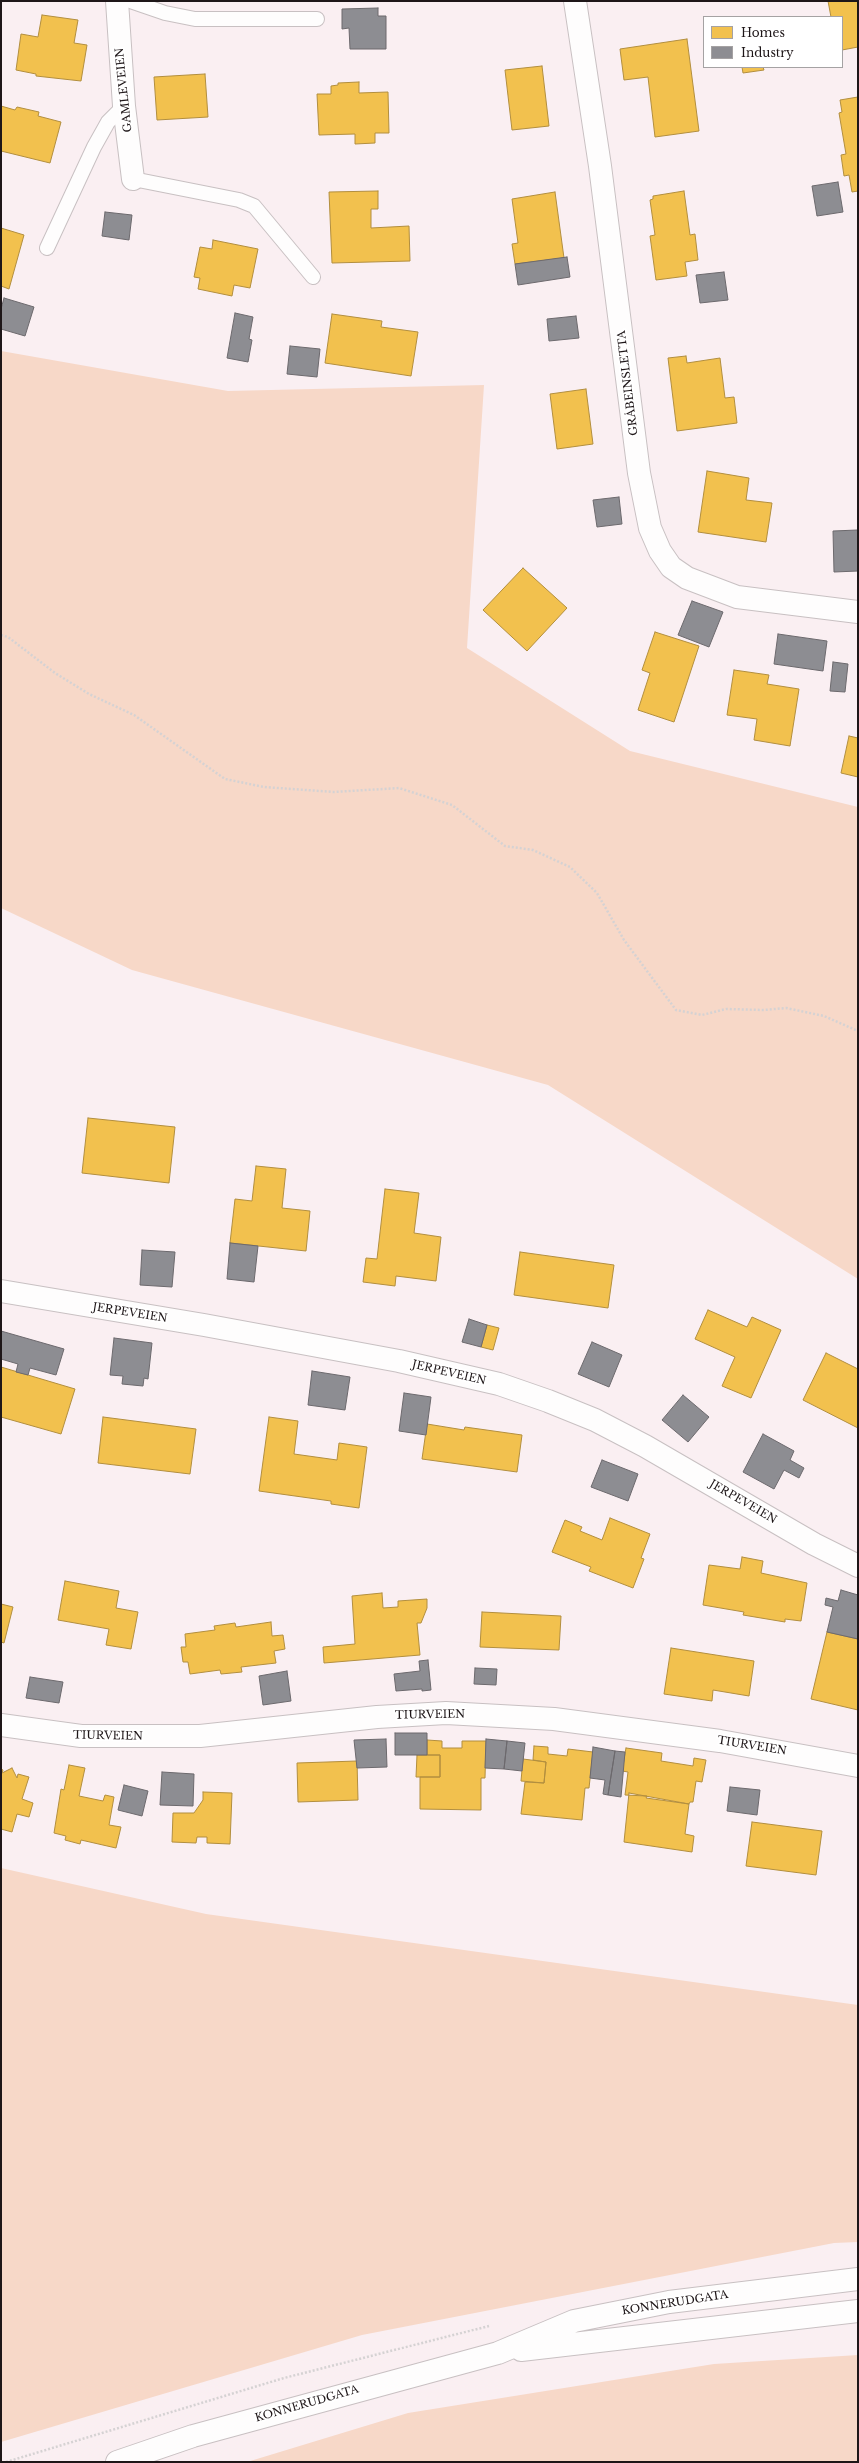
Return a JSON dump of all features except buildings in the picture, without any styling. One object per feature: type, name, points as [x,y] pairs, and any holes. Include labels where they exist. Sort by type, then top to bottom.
[{"type":"street","name":"GAMLEVEIEN","points":[[117,1],[124,106],[133,179]]},
{"type":"street","name":"GRÅBEINSLETTA","points":[[575,1],[601,174],[639,473],[650,528],[671,567],[687,578],[737,597],[858,612]]},
{"type":"street","name":"JERPEVEIEN","points":[[1,1291],[204,1325],[399,1361],[499,1384],[548,1401],[631,1438],[814,1544],[858,1566]]},
{"type":"street","name":"TIURVEIEN","points":[[1,1725],[81,1736],[200,1736],[377,1717],[462,1714],[554,1719],[720,1741],[858,1766]]},
{"type":"street","name":"KONNERUDGATA","points":[[117,2462],[201,2434],[498,2352],[574,2321],[669,2302],[858,2279]]},
{"type":"street","name":"KONNERUDGATA","points":[[498,2352],[858,2311]]},
{"type":"lane","points":[[130,1],[165,13],[195,19],[317,19]]},
{"type":"lane","points":[[47,248],[94,147],[108,122],[124,106]]},
{"type":"lane","points":[[133,179],[239,200],[254,206],[313,277]]},
{"type":"path","points":[[1,635],[8,637],[55,673],[89,694],[134,716],[225,779],[264,787],[334,792],[399,788],[452,804],[505,846],[533,850],[570,867],[597,893],[624,940],[676,1010],[702,1015],[726,1008],[764,1010],[786,1008],[824,1016],[858,1031]]},
{"type":"shaded area","points":[[1,351],[228,391],[484,385],[467,648],[630,751],[858,807],[858,1279],[548,1085],[132,970],[1,908]]},
{"type":"shaded area","points":[[1,1868],[206,1914],[858,2005],[858,2242],[834,2243],[362,2335],[1,2442]]},
{"type":"shaded area","points":[[858,2355],[858,2462],[247,2462],[408,2413],[714,2364]]}]
